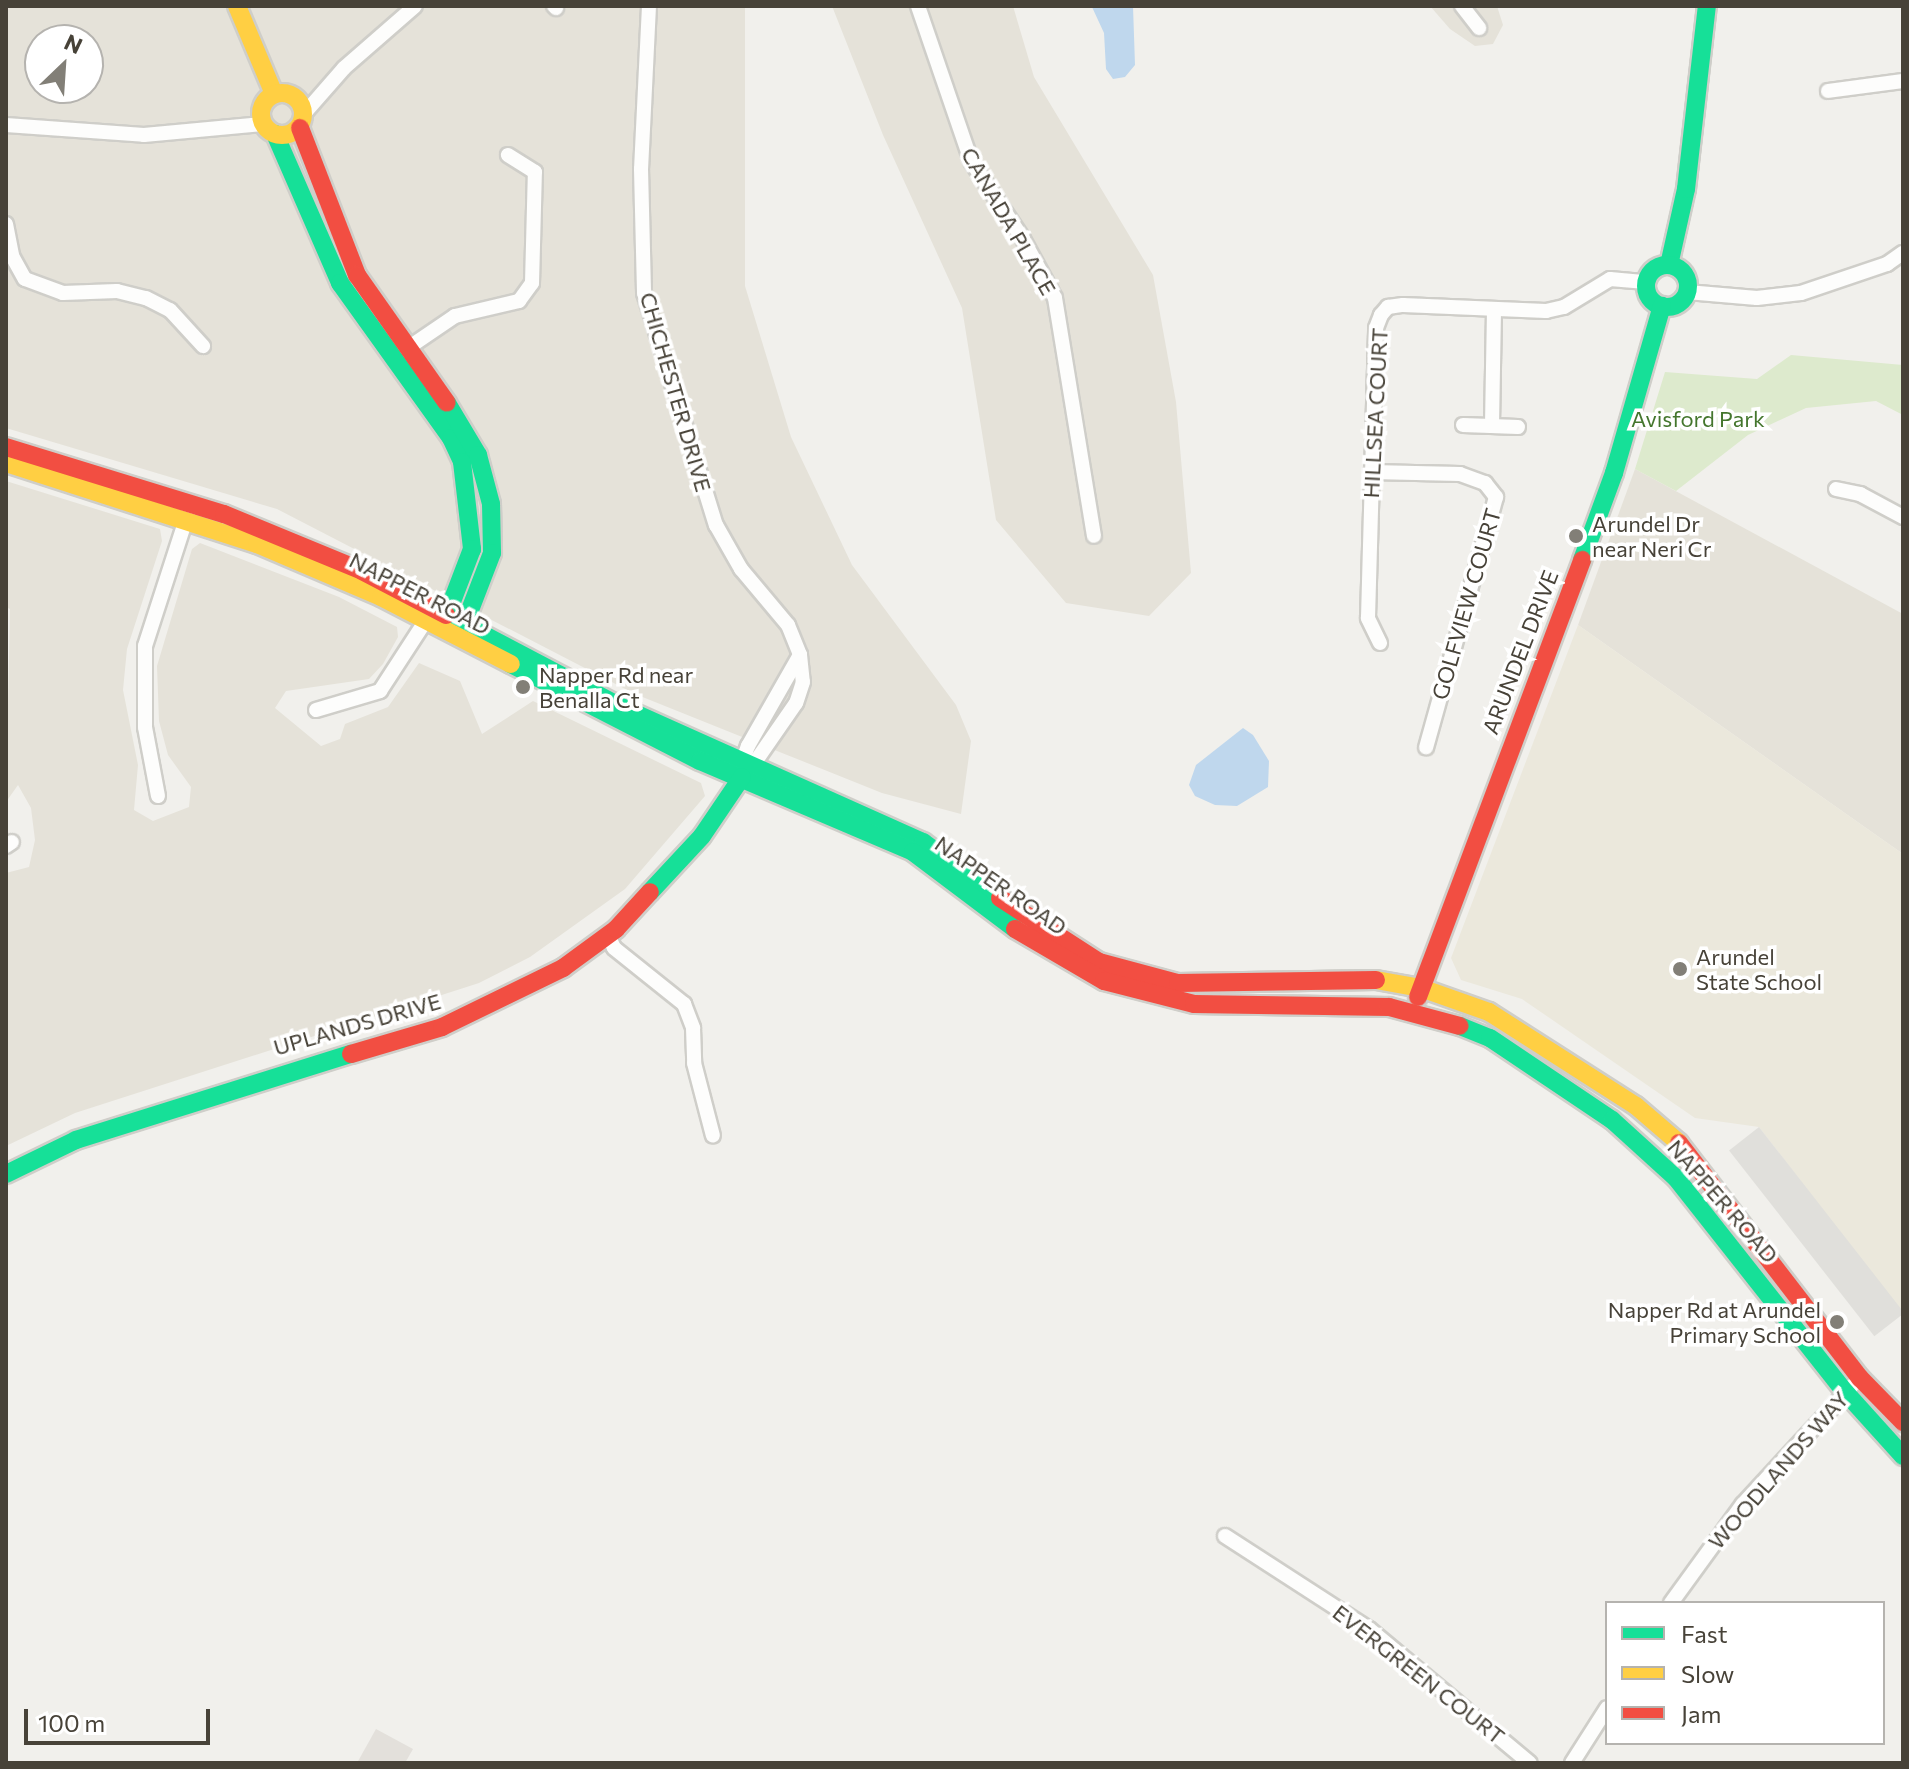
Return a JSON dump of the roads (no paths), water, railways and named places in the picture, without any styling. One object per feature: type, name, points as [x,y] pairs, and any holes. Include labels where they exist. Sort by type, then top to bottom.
[{"type":"main road","points":[[237,6],[274,94]]},
{"type":"main road","points":[[1669,265],[1686,189],[1707,6]]},
{"type":"main road","points":[[437,619],[468,570],[471,505],[451,438],[401,353],[357,275],[302,121],[297,98],[274,94],[262,104],[269,129],[340,283],[401,353],[466,430],[491,504],[492,553],[462,632]]},
{"type":"main road","points":[[269,129],[302,121]]},
{"type":"main road","points":[[1669,265],[1682,271],[1687,292],[1677,303],[1662,306],[1650,297],[1646,282],[1654,269],[1669,265]]},
{"type":"main road","name":"ARUNDEL DRIVE","points":[[1413,1013],[1614,473],[1662,306]]},
{"type":"main road","name":"NAPPER ROAD","points":[[6,447],[188,512],[437,619],[700,761],[746,767],[850,823],[913,852],[1027,938],[1104,981],[1194,1004],[1364,1004],[1413,1013],[1493,1040],[1645,1147],[1706,1211],[1846,1393],[1903,1456]]},
{"type":"main road","name":"NAPPER ROAD","points":[[6,463],[188,512]]},
{"type":"main road","name":"NAPPER ROAD","points":[[462,632],[746,767],[923,842],[1058,940],[1119,969],[1178,983],[1233,986],[1357,978],[1421,988],[1489,1012],[1527,1033],[1636,1106],[1677,1141],[1860,1378],[1903,1422]]},
{"type":"main road","points":[[700,761],[715,784],[714,819]]},
{"type":"main road","name":"UPLANDS DRIVE","points":[[6,1174],[76,1140],[170,1107],[442,1027],[563,968],[608,935],[714,819],[746,767]]},
{"type":"main road","points":[[714,819],[733,802],[759,796],[850,823]]},
{"type":"street","points":[[302,121],[344,68],[415,6]]},
{"type":"street","name":"CHICHESTER DRIVE","points":[[649,6],[640,185],[644,293],[716,525],[741,569],[788,625],[800,655],[746,767]]},
{"type":"street","name":"CANADA PLACE","points":[[918,6],[971,161],[1023,239],[1055,298],[1094,536]]},
{"type":"street","points":[[1462,6],[1479,28]]},
{"type":"street","points":[[1828,91],[1903,81]]},
{"type":"street","points":[[6,125],[144,135],[269,129]]},
{"type":"street","points":[[401,353],[455,316],[519,301],[532,283],[535,172],[508,155]]},
{"type":"street","points":[[6,224],[12,256],[25,279],[63,293],[117,291],[146,298],[170,310],[203,346]]},
{"type":"street","points":[[1687,292],[1757,298],[1801,293],[1887,264],[1903,253]]},
{"type":"street","name":"HILLSEA COURT","points":[[1380,643],[1368,618],[1376,328],[1381,315],[1388,307],[1403,305],[1494,310],[1564,307],[1610,279],[1646,282]]},
{"type":"street","points":[[1492,425],[1494,310]]},
{"type":"street","points":[[1463,425],[1518,427]]},
{"type":"street","name":"GOLFVIEW COURT","points":[[1371,472],[1460,474],[1485,483],[1496,497],[1426,747]]},
{"type":"street","points":[[1836,489],[1860,494],[1903,517]]},
{"type":"street","points":[[158,796],[145,727],[145,646],[188,512]]},
{"type":"street","points":[[316,710],[380,691],[437,619]]},
{"type":"street","points":[[608,935],[614,948],[684,1004],[693,1028],[694,1063],[713,1136]]},
{"type":"street","name":"WOODLANDS WAY","points":[[1672,1601],[1743,1504],[1860,1378]]},
{"type":"street","name":"EVERGREEN COURT","points":[[1225,1536],[1369,1629],[1530,1763]]},
{"type":"street","points":[[1572,1763],[1605,1711]]},
{"type":"water","points":[[1133,6],[1135,65],[1125,77],[1113,79],[1106,69],[1104,33],[1092,7]]},
{"type":"water","points":[[1243,728],[1253,735],[1269,761],[1268,787],[1237,806],[1215,805],[1195,796],[1189,785],[1196,765]]},
{"type":"place","name":"Arundel Dr near Neri Cr","points":[[1576,536]]},
{"type":"place","name":"Napper Rd near Benalla Ct","points":[[523,687]]},
{"type":"place","name":"Arundel State School","points":[[1680,969]]},
{"type":"place","name":"Napper Rd at Arundel Primary School","points":[[1837,1322]]},
{"type":"park label","name":"Avisford Park","points":[[1698,419]]}]
